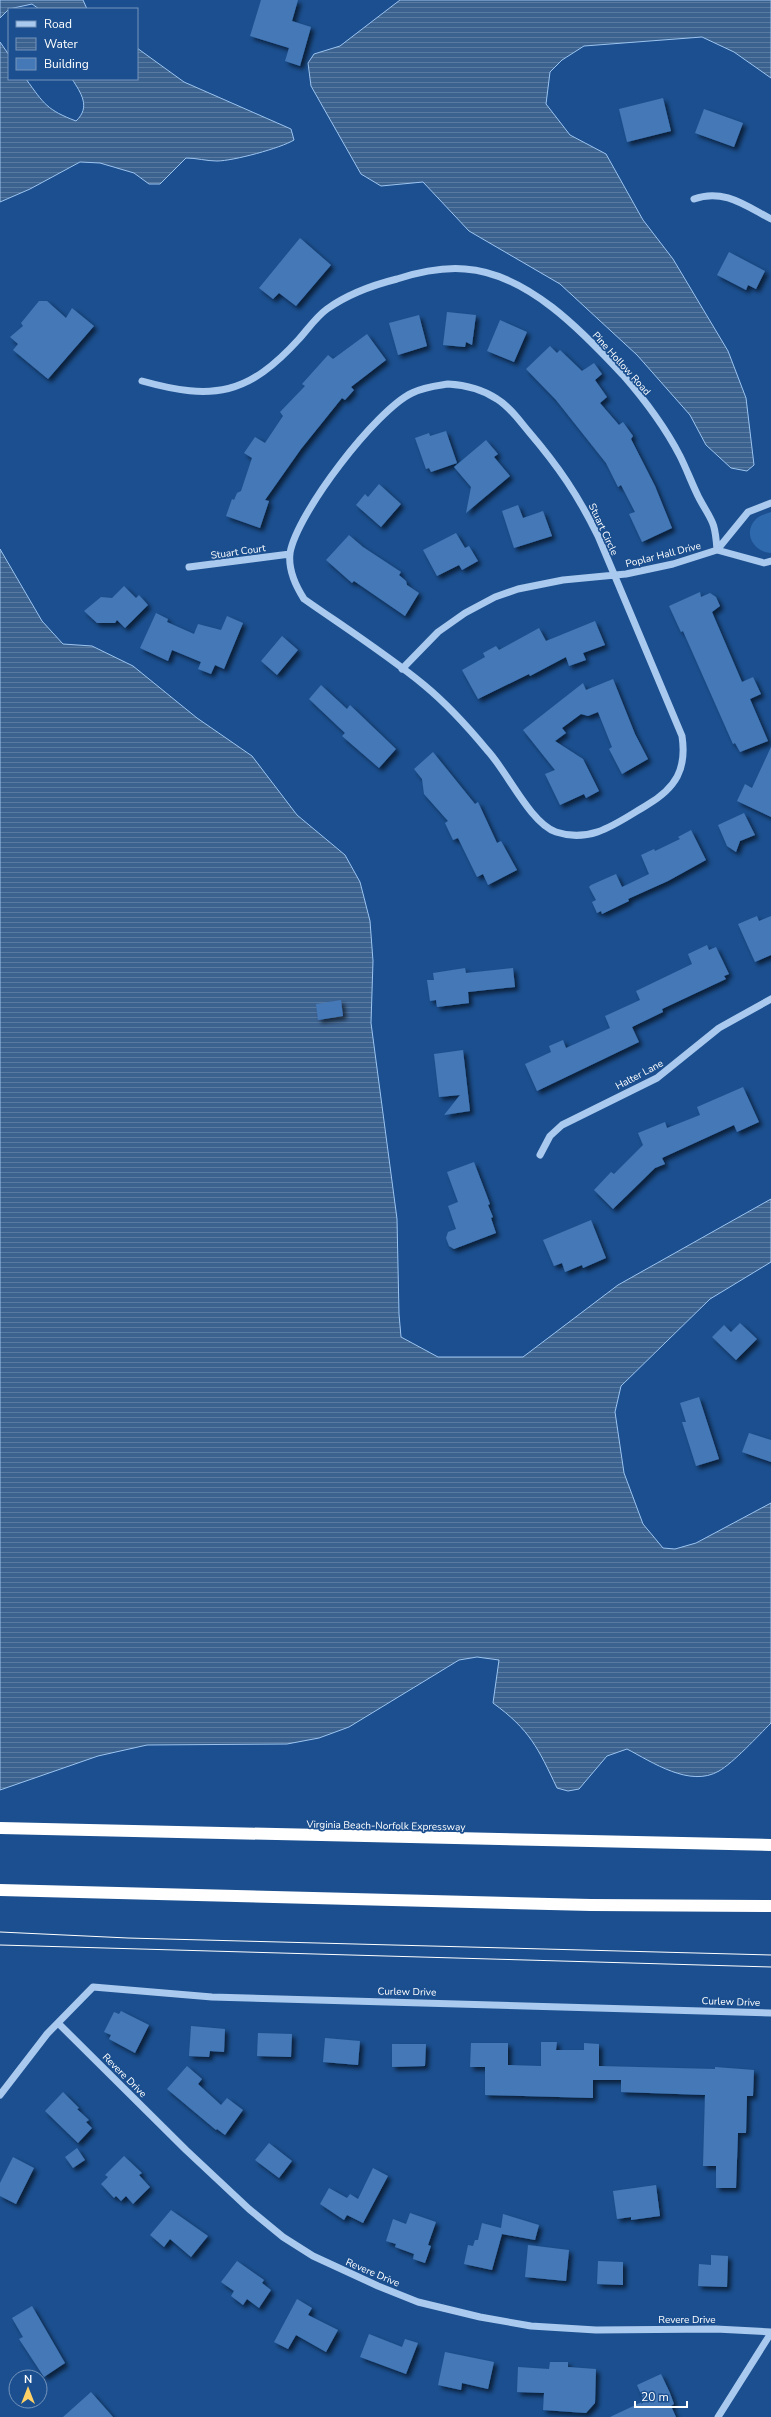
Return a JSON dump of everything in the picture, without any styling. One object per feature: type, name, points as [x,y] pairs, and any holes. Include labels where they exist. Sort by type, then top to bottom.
[{"type":"highway","name":"Virginia Beach-Norfolk Expressway","points":[[0,1828],[771,1845]]},
{"type":"highway","points":[[0,1890],[583,1904],[771,1906]]},
{"type":"street","points":[[694,199],[716,194],[730,198],[771,219]]},
{"type":"street","name":"Pine Hollow Road","points":[[142,381],[171,389],[199,392],[221,391],[241,386],[263,374],[326,309],[345,298],[381,283],[424,272],[442,269],[466,269],[489,273],[512,282],[531,293],[565,318],[597,347],[631,385],[660,423],[679,455],[699,499],[713,519],[717,550]]},
{"type":"street","name":"Stuart Circle","points":[[455,385],[481,390],[498,399],[514,414],[561,470],[584,508],[615,575],[682,736],[685,751],[683,766],[675,782],[665,793],[599,833],[572,836],[554,831],[539,821],[491,754],[462,721],[424,685],[304,599],[296,586],[290,568],[290,554],[294,538],[314,501],[334,472],[372,425],[391,407],[411,393],[429,387],[455,385]]},
{"type":"street","points":[[771,503],[748,512],[717,550],[764,563],[771,561]]},
{"type":"street","name":"Poplar Hall Drive","points":[[402,669],[438,632],[465,613],[495,597],[518,589],[563,580],[615,575],[673,564],[717,550]]},
{"type":"street","name":"Stuart Court","points":[[189,567],[290,554]]},
{"type":"street","name":"Halter Lane","points":[[540,1155],[550,1136],[562,1125],[657,1078],[719,1028],[771,999]]},
{"type":"street","name":"Curlew Drive","points":[[58,2023],[93,1987],[212,1997],[424,2001],[771,2013]]},
{"type":"street","points":[[0,2095],[58,2023]]},
{"type":"street","name":"Revere Drive","points":[[58,2023],[186,2150],[254,2214],[283,2237],[313,2256],[378,2286],[418,2302],[480,2317],[531,2326],[596,2330],[716,2329],[771,2332]]},
{"type":"street","points":[[718,2417],[771,2332]]},
{"type":"shaded area","points":[[771,512],[771,553],[765,552],[755,545],[750,536],[750,530],[756,519]]},
{"type":"water","points":[[0,0],[83,0],[87,8],[38,8],[32,4],[8,8],[8,10],[0,18]]},
{"type":"water","points":[[400,0],[771,0],[771,78],[734,52],[702,37],[584,46],[562,60],[550,72],[546,104],[570,135],[606,154],[643,220],[673,259],[728,351],[746,398],[754,465],[747,471],[731,468],[706,445],[690,415],[637,355],[560,284],[469,231],[423,182],[381,186],[361,174],[311,86],[308,63],[314,54],[340,46]]},
{"type":"water","points":[[0,42],[8,54],[8,80],[27,80],[37,95],[47,105],[58,113],[76,121],[81,116],[84,105],[79,90],[73,80],[138,80],[138,49],[184,82],[291,129],[294,140],[268,150],[234,159],[217,161],[186,158],[160,184],[149,184],[134,173],[100,163],[80,162],[30,189],[0,202]]},
{"type":"water","points":[[0,549],[42,621],[63,644],[92,646],[133,666],[197,718],[252,756],[297,815],[345,855],[360,882],[370,921],[373,961],[371,1023],[397,1219],[399,1314],[401,1337],[438,1357],[523,1357],[618,1285],[771,1199],[771,1262],[710,1299],[621,1386],[615,1412],[624,1473],[643,1524],[663,1548],[675,1549],[696,1543],[771,1503],[771,1723],[738,1756],[719,1771],[696,1777],[684,1775],[659,1766],[627,1749],[607,1756],[579,1789],[568,1791],[557,1788],[532,1741],[516,1722],[493,1703],[499,1660],[477,1657],[459,1660],[349,1727],[319,1738],[287,1744],[147,1745],[98,1756],[0,1790]]},
{"type":"building","points":[[261,0],[298,0],[292,21],[311,27],[300,66],[285,61],[289,48],[250,36]]},
{"type":"building","points":[[663,98],[671,131],[627,142],[619,109]]},
{"type":"building","points":[[704,109],[743,123],[734,147],[695,133]]},
{"type":"building","points":[[300,238],[331,265],[296,306],[279,293],[273,299],[259,288]]},
{"type":"building","points":[[729,252],[765,271],[756,289],[748,285],[746,290],[717,275]]},
{"type":"building","points":[[39,301],[47,301],[66,318],[72,308],[94,326],[48,379],[13,350],[18,344],[10,337],[23,326],[21,323]]},
{"type":"building","points":[[447,312],[476,315],[472,345],[466,342],[465,347],[443,345]]},
{"type":"building","points":[[419,315],[427,346],[398,355],[389,323]]},
{"type":"building","points":[[500,320],[527,332],[514,362],[487,351]]},
{"type":"building","points":[[367,334],[386,360],[351,387],[354,390],[345,400],[342,398],[301,449],[265,500],[269,501],[260,528],[226,516],[232,499],[234,500],[237,493],[241,491],[252,458],[244,453],[255,437],[265,443],[283,416],[280,412],[305,386],[302,384],[328,355],[333,359]]},
{"type":"building","points":[[550,346],[557,353],[560,350],[582,371],[594,363],[602,374],[595,380],[607,397],[600,403],[619,425],[623,422],[633,436],[631,439],[655,486],[672,528],[642,542],[629,514],[635,512],[621,485],[618,487],[606,463],[556,400],[526,369]]},
{"type":"building","points":[[446,431],[457,463],[431,472],[429,468],[426,469],[415,438],[429,433],[430,436]]},
{"type":"building","points":[[486,440],[498,454],[494,457],[510,476],[466,513],[471,487],[454,467]]},
{"type":"building","points":[[379,484],[401,504],[381,527],[356,505],[365,494],[368,497]]},
{"type":"building","points":[[518,505],[523,518],[543,511],[552,536],[514,548],[502,511]]},
{"type":"building","points":[[456,533],[465,548],[469,546],[478,561],[462,570],[459,565],[437,576],[423,550]]},
{"type":"building","points":[[349,535],[363,547],[401,572],[399,575],[406,581],[407,585],[419,593],[405,616],[354,581],[352,583],[326,560]]},
{"type":"building","points":[[124,586],[136,598],[139,595],[148,605],[125,628],[117,620],[115,623],[97,623],[84,611],[101,597],[112,598]]},
{"type":"building","points":[[700,592],[701,597],[710,593],[716,597],[720,606],[712,612],[742,682],[753,677],[761,694],[750,699],[768,741],[740,752],[735,743],[733,744],[683,631],[681,632],[669,606]]},
{"type":"building","points":[[156,613],[168,619],[167,622],[194,634],[198,624],[221,630],[227,616],[243,623],[224,669],[215,665],[211,674],[198,669],[201,662],[172,650],[168,661],[140,648]]},
{"type":"building","points":[[595,621],[605,645],[583,653],[586,660],[569,666],[566,657],[530,676],[529,674],[478,699],[462,670],[485,657],[483,653],[496,646],[499,650],[539,628],[546,641]]},
{"type":"building","points":[[282,636],[298,650],[277,675],[261,661]]},
{"type":"building","points":[[613,679],[635,734],[648,759],[622,774],[609,749],[612,747],[598,712],[588,716],[581,714],[562,728],[566,733],[555,741],[583,759],[599,791],[586,798],[584,794],[560,805],[545,774],[555,770],[523,730],[583,683],[586,690]]},
{"type":"building","points":[[321,685],[347,709],[350,705],[396,749],[379,768],[342,736],[345,733],[309,699]]},
{"type":"building","points":[[771,747],[771,817],[737,801],[745,784],[752,788]]},
{"type":"building","points":[[433,752],[475,804],[478,802],[497,843],[501,841],[517,870],[488,885],[483,874],[477,877],[458,838],[453,840],[445,823],[448,821],[424,794],[422,779],[414,769]]},
{"type":"building","points":[[744,813],[755,835],[740,841],[736,852],[727,846],[718,825]]},
{"type":"building","points":[[691,830],[706,860],[668,881],[628,899],[629,901],[602,914],[601,911],[597,913],[592,902],[596,900],[589,887],[591,885],[616,874],[622,887],[649,874],[641,855],[654,849],[655,851],[680,839],[678,837]]},
{"type":"building","points":[[757,916],[759,921],[771,916],[771,955],[755,962],[738,924]]},
{"type":"building","points":[[707,945],[709,950],[716,947],[729,974],[724,976],[726,979],[662,1009],[663,1012],[632,1027],[639,1042],[537,1091],[525,1064],[551,1052],[549,1046],[563,1040],[566,1048],[610,1028],[605,1016],[640,1000],[636,991],[692,964],[688,954]]},
{"type":"building","points":[[465,968],[466,973],[513,968],[515,987],[468,992],[469,1003],[437,1007],[436,1000],[430,1001],[427,980],[434,980],[433,973]]},
{"type":"building","points":[[341,1000],[343,1016],[318,1020],[316,1004]]},
{"type":"building","points":[[463,1050],[470,1111],[444,1115],[460,1095],[439,1097],[434,1054]]},
{"type":"building","points":[[743,1087],[759,1122],[737,1132],[734,1125],[662,1158],[665,1164],[655,1168],[613,1209],[594,1190],[611,1172],[614,1174],[643,1145],[638,1133],[665,1122],[667,1128],[700,1115],[697,1107]]},
{"type":"building","points":[[474,1162],[490,1204],[488,1205],[493,1217],[491,1218],[496,1233],[454,1249],[449,1246],[446,1238],[448,1232],[456,1229],[448,1206],[458,1202],[447,1172]]},
{"type":"building","points":[[591,1220],[606,1258],[583,1268],[582,1265],[565,1272],[562,1263],[554,1266],[543,1240]]},
{"type":"building","points":[[740,1323],[757,1339],[736,1360],[712,1337],[724,1325],[731,1332]]},
{"type":"building","points":[[699,1397],[719,1459],[696,1466],[682,1422],[686,1422],[680,1403]]},
{"type":"building","points":[[749,1433],[771,1440],[771,1462],[742,1452]]},
{"type":"building","points":[[121,2011],[149,2025],[135,2053],[109,2039],[111,2035],[104,2032],[114,2012],[119,2014]]},
{"type":"building","points":[[191,2026],[225,2029],[224,2052],[210,2051],[209,2057],[189,2056]]},
{"type":"building","points":[[258,2033],[292,2034],[291,2057],[257,2056]]},
{"type":"building","points":[[325,2038],[360,2041],[358,2065],[323,2062]]},
{"type":"building","points":[[541,2042],[557,2042],[556,2050],[584,2050],[584,2043],[599,2044],[599,2066],[715,2069],[715,2067],[754,2070],[753,2096],[747,2096],[746,2133],[738,2133],[736,2188],[716,2188],[716,2166],[703,2166],[705,2095],[621,2092],[621,2080],[593,2080],[593,2098],[485,2095],[485,2067],[470,2067],[471,2043],[508,2043],[508,2065],[541,2066]]},
{"type":"building","points":[[392,2044],[426,2044],[425,2066],[392,2067]]},
{"type":"building","points":[[187,2066],[202,2079],[198,2084],[221,2105],[227,2098],[243,2110],[225,2135],[217,2129],[216,2130],[167,2089]]},
{"type":"building","points":[[63,2092],[79,2108],[77,2109],[89,2120],[86,2122],[92,2128],[78,2143],[45,2111]]},
{"type":"building","points":[[269,2143],[292,2161],[279,2178],[255,2160]]},
{"type":"building","points":[[77,2148],[85,2160],[73,2168],[65,2157]]},
{"type":"building","points":[[124,2156],[142,2173],[139,2175],[150,2187],[133,2204],[126,2196],[121,2201],[116,2196],[114,2198],[101,2184],[108,2177],[105,2175]]},
{"type":"building","points":[[13,2157],[34,2168],[16,2204],[0,2196],[0,2183]]},
{"type":"building","points":[[373,2168],[388,2176],[363,2223],[347,2215],[344,2220],[320,2204],[329,2188],[347,2198],[350,2194],[358,2199]]},
{"type":"building","points":[[656,2185],[660,2216],[631,2220],[631,2217],[617,2219],[613,2191]]},
{"type":"building","points":[[171,2210],[208,2236],[191,2257],[170,2239],[164,2247],[150,2235]]},
{"type":"building","points":[[410,2213],[436,2222],[428,2245],[431,2246],[425,2263],[413,2259],[414,2254],[395,2247],[396,2244],[386,2241],[393,2219],[406,2224]]},
{"type":"building","points":[[503,2214],[539,2225],[535,2240],[502,2234],[492,2270],[464,2264],[468,2245],[473,2246],[475,2240],[478,2240],[482,2223],[501,2228]]},
{"type":"building","points":[[528,2245],[569,2250],[566,2281],[525,2277]]},
{"type":"building","points":[[711,2255],[728,2256],[727,2287],[698,2286],[699,2264],[711,2265]]},
{"type":"building","points":[[237,2261],[264,2280],[262,2283],[271,2290],[259,2308],[247,2299],[243,2305],[231,2296],[234,2291],[221,2282]]},
{"type":"building","points":[[598,2261],[623,2262],[623,2285],[597,2284]]},
{"type":"building","points":[[297,2299],[312,2308],[308,2315],[338,2330],[326,2352],[296,2335],[288,2349],[274,2342]]},
{"type":"building","points":[[32,2306],[65,2363],[48,2374],[48,2369],[39,2369],[19,2339],[23,2337],[12,2318]]},
{"type":"building","points":[[369,2334],[402,2347],[405,2339],[418,2343],[406,2374],[360,2357]]},
{"type":"building","points":[[445,2352],[494,2362],[488,2389],[462,2383],[461,2390],[438,2385]]},
{"type":"building","points":[[550,2362],[568,2362],[568,2367],[596,2369],[595,2403],[586,2413],[543,2410],[544,2393],[517,2392],[518,2367],[549,2369]]},
{"type":"building","points":[[661,2374],[674,2404],[671,2406],[676,2417],[610,2417],[644,2401],[637,2385]]},
{"type":"building","points":[[91,2392],[113,2417],[63,2417]]},
{"type":"tram line","points":[[0,1932],[128,1938],[771,1955]]},
{"type":"tram line","points":[[0,1945],[771,1967]]}]
